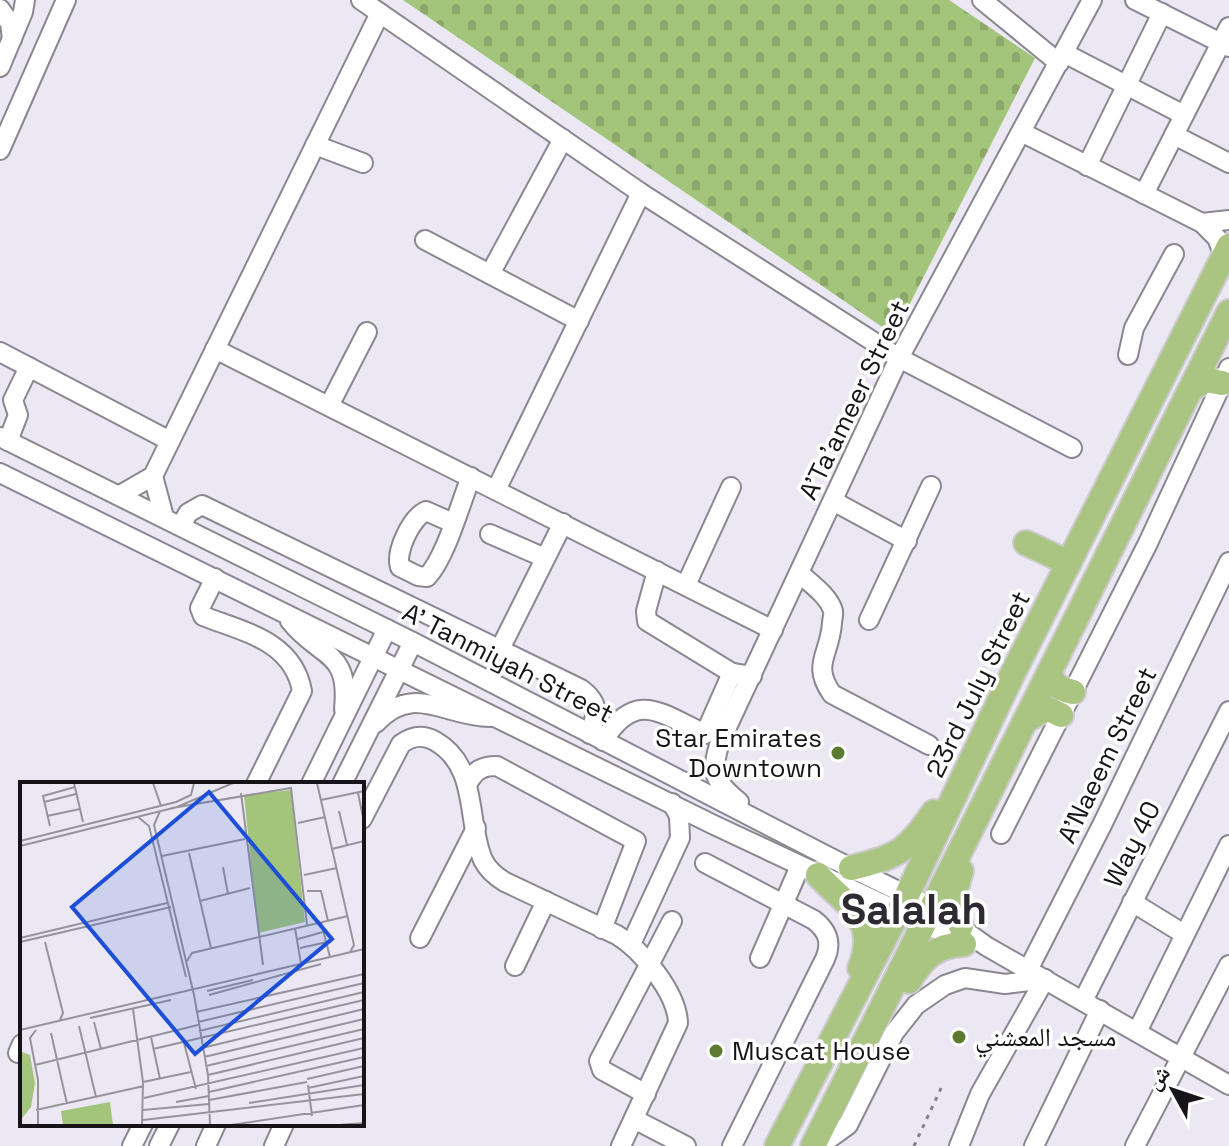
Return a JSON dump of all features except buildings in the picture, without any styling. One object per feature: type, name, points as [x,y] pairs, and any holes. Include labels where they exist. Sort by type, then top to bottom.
[{"type":"main road","name":"23rd July Street","points":[[777,1146],[903,903],[968,764],[1226,251]]},
{"type":"main road","points":[[813,1146],[1229,312]]},
{"type":"main road","points":[[1211,348],[1215,367],[1226,374]]},
{"type":"main road","points":[[1191,389],[1226,374]]},
{"type":"main road","points":[[1026,543],[1069,563]]},
{"type":"main road","points":[[1049,673],[1053,684],[1073,692]]},
{"type":"main road","points":[[1025,721],[1046,708],[1061,715]]},
{"type":"main road","points":[[851,868],[890,858],[908,847],[968,764]]},
{"type":"main road","points":[[877,1019],[889,1011],[927,956],[942,947],[971,939],[954,910],[954,899],[960,872],[978,834],[981,809]]},
{"type":"main road","points":[[809,870],[860,914],[865,929],[866,953],[848,996],[848,1008]]},
{"type":"street","points":[[0,67],[25,0]]},
{"type":"street","points":[[0,150],[66,0]]},
{"type":"street","points":[[361,0],[641,193],[899,358],[1072,448]]},
{"type":"street","points":[[982,0],[1062,58],[1126,85],[1184,115]]},
{"type":"street","name":"A'Ta'ameer Street","points":[[759,820],[719,785],[715,776],[713,738],[752,676],[899,358],[1092,0]]},
{"type":"street","points":[[1135,0],[1226,39],[1144,194]]},
{"type":"street","points":[[0,9],[10,23],[12,39]]},
{"type":"street","points":[[120,495],[153,476],[380,13]]},
{"type":"street","points":[[1087,166],[1162,13]]},
{"type":"street","points":[[1021,132],[1202,223],[1226,251]]},
{"type":"street","points":[[1174,135],[1229,163]]},
{"type":"street","points":[[490,274],[563,139]]},
{"type":"street","points":[[315,145],[363,163]]},
{"type":"street","points":[[496,490],[641,193]]},
{"type":"street","points":[[1202,223],[1229,220]]},
{"type":"street","points":[[425,240],[579,321]]},
{"type":"street","points":[[1128,355],[1134,328],[1174,254]]},
{"type":"street","points":[[329,406],[367,332]]},
{"type":"street","points":[[215,349],[773,630]]},
{"type":"street","points":[[0,352],[170,441]]},
{"type":"street","points":[[4,439],[18,415],[13,400],[29,367]]},
{"type":"street","points":[[1001,834],[1148,543],[1226,374]]},
{"type":"street","name":"A' Tanmiyah Street","points":[[4,439],[413,642],[759,820],[851,868],[903,903]]},
{"type":"street","name":"A' Tanmiyah Street","points":[[0,473],[714,825],[809,870],[903,903],[971,939],[1030,977],[1100,1010],[1229,1085]]},
{"type":"street","points":[[153,476],[172,521],[202,505],[590,695],[598,709],[597,738]]},
{"type":"street","points":[[453,523],[471,477]]},
{"type":"street","points":[[869,620],[931,486]]},
{"type":"street","points":[[686,585],[731,487]]},
{"type":"street","points":[[833,501],[907,541]]},
{"type":"street","points":[[500,649],[563,523]]},
{"type":"street","points":[[490,534],[545,558]]},
{"type":"street","name":"A'Naeem Street","points":[[959,1146],[980,1094],[1029,1007],[1030,977],[1229,562]]},
{"type":"street","points":[[657,571],[646,611],[647,621],[732,673],[752,676]]},
{"type":"street","points":[[799,573],[823,595],[833,611],[831,635],[821,665],[822,680],[832,694],[929,745]]},
{"type":"street","points":[[215,578],[200,608],[203,616],[257,634],[286,657],[299,674],[302,691],[257,782]]},
{"type":"street","points":[[285,612],[296,628],[327,652],[341,669],[346,689],[343,717]]},
{"type":"street","points":[[312,782],[387,629]]},
{"type":"street","points":[[343,782],[413,642]]},
{"type":"street","points":[[597,738],[630,711],[653,710],[713,738],[732,673]]},
{"type":"street","points":[[367,734],[390,710],[410,703],[431,703],[471,716],[499,717]]},
{"type":"street","name":"Way 40","points":[[1083,1001],[1229,711]]},
{"type":"street","points":[[364,815],[394,753],[408,738],[430,738],[448,749],[468,783],[482,856],[490,872],[631,944],[651,964],[676,1008],[678,1023],[621,1146]]},
{"type":"street","points":[[468,783],[483,766],[497,766],[636,841],[602,929]]},
{"type":"street","points":[[631,944],[680,838],[679,816],[672,803]]},
{"type":"street","points":[[680,838],[696,827],[714,825]]},
{"type":"street","points":[[420,938],[476,828]]},
{"type":"street","points":[[1137,1032],[1229,845]]},
{"type":"street","points":[[705,863],[821,926],[826,933],[828,951],[732,1146]]},
{"type":"street","points":[[760,958],[783,904],[809,870]]},
{"type":"street","points":[[515,966],[546,901]]},
{"type":"street","points":[[1132,902],[1184,934]]},
{"type":"street","points":[[646,1094],[602,1070],[599,1061],[672,921]]},
{"type":"street","points":[[1135,1146],[1229,965]]},
{"type":"street","points":[[819,1146],[848,1125],[894,1033],[916,1005],[945,985],[965,978],[1005,984],[1030,977],[1029,1007]]},
{"type":"street","points":[[1034,1146],[1100,1010]]},
{"type":"street","points":[[634,1119],[686,1146]]},
{"type":"street","points":[[132,1146],[142,1126]]},
{"type":"street","points":[[159,1146],[169,1126]]},
{"type":"street","points":[[206,1146],[215,1126]]},
{"type":"street","points":[[277,1145],[283,1126]]},
{"type":"path","points":[[914,1146],[943,1084]]},
{"type":"green space","points":[[403,0],[949,0],[1035,58],[894,335]]},
{"type":"place","name":"Star Emirates Downtown","points":[[838,753]]},
{"type":"place","name":"مسجد المعشني","points":[[959,1037]]},
{"type":"place","name":"Muscat House","points":[[716,1051]]},
{"type":"district","name":"Salalah","points":[[914,909]]}]
